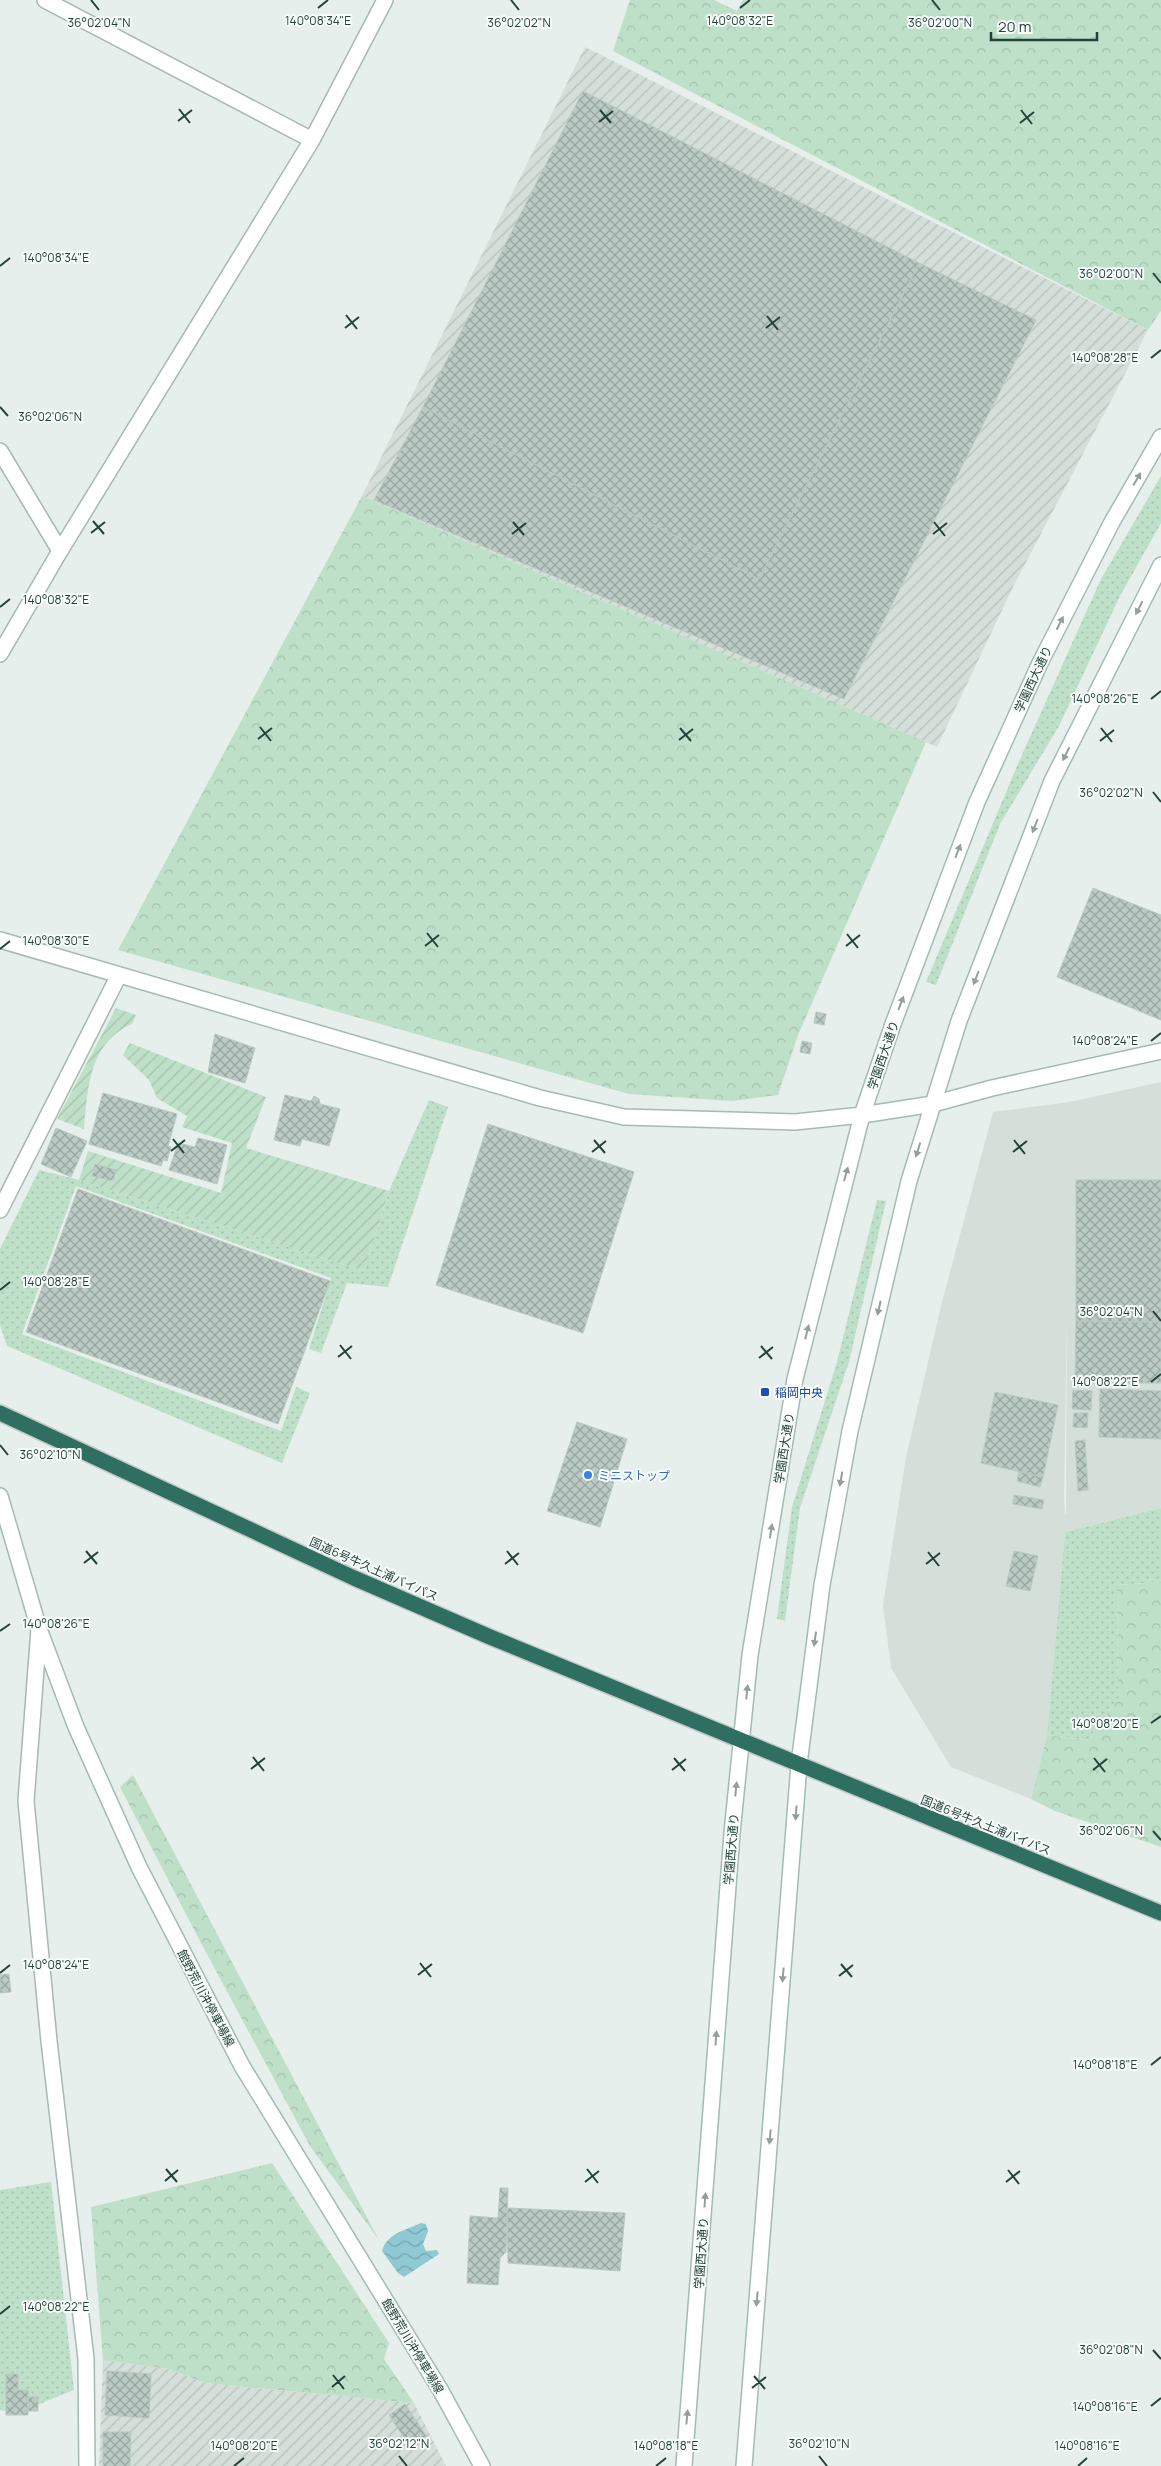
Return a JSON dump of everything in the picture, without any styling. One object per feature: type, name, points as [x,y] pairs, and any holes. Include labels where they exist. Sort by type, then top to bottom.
[{"type":"highway","name":"国道6号牛久土浦バイパス","points":[[0,1413],[354,1578],[490,1637],[1161,1913]]},
{"type":"main road","points":[[45,0],[312,140]]},
{"type":"main road","points":[[0,654],[60,552],[312,140],[385,0]]},
{"type":"main road","name":"学園西大通り","points":[[684,2466],[732,1833],[750,1655],[795,1379],[862,1115],[893,1024],[977,802],[1040,663],[1112,522],[1161,437]]},
{"type":"main road","points":[[0,451],[60,552]]},
{"type":"main road","points":[[744,2466],[799,1764],[822,1586],[850,1431],[909,1181],[959,1021],[1052,781],[1161,565]]},
{"type":"main road","points":[[0,940],[540,1098],[624,1117],[794,1122],[862,1115],[933,1104],[992,1088],[1161,1052]]},
{"type":"main road","points":[[0,1210],[119,974]]},
{"type":"main road","name":"館野荒川沖停車場線","points":[[0,1496],[39,1629],[76,1727],[139,1867],[242,2066],[441,2391],[482,2466]]},
{"type":"main road","points":[[39,1629],[26,1801],[49,2041],[86,2359],[87,2466]]},
{"type":"shaded area","points":[[585,47],[1148,330],[1013,587],[937,747],[362,496]]},
{"type":"shaded area","points":[[1161,1082],[1161,1508],[1065,1532],[1047,1735],[1031,1799],[951,1767],[891,1668],[883,1605],[906,1457],[942,1302],[993,1112],[1069,1102]],"holes":[[[1067,1312],[1066,1514],[1064,1498]]]},
{"type":"shaded area","points":[[103,2360],[169,2369],[205,2383],[414,2403],[446,2466],[99,2466]]},
{"type":"green space","points":[[630,0],[714,0],[737,11],[743,0],[1161,0],[1161,311],[1148,330],[613,51]]},
{"type":"green space","points":[[1161,476],[1161,523],[1120,596],[1059,726],[1000,824],[936,985],[926,982],[1021,757],[1101,579]]},
{"type":"green space","points":[[362,496],[926,742],[798,1035],[778,1095],[732,1101],[629,1094],[118,950]]},
{"type":"green space","points":[[116,1008],[136,1015],[132,1024],[118,1032],[99,1054],[90,1082],[84,1129],[57,1119]]},
{"type":"green space","points":[[130,1043],[266,1097],[246,1148],[389,1191],[364,1271],[79,1180],[88,1151],[221,1193],[232,1143],[182,1127],[187,1116],[157,1098],[149,1080],[123,1055]]},
{"type":"green space","points":[[429,1100],[448,1107],[388,1287],[347,1283],[321,1353],[309,1349],[331,1278],[76,1186],[22,1334],[281,1431],[296,1387],[310,1393],[282,1463],[7,1346],[0,1325],[0,1249],[39,1170],[79,1180],[364,1271],[389,1191]]},
{"type":"green space","points":[[877,1200],[886,1201],[849,1362],[800,1508],[785,1621],[777,1619],[792,1507],[837,1362]]},
{"type":"green space","points":[[1161,1508],[1161,1582],[1117,1585],[1118,1699],[1088,1740],[1047,1735],[1065,1532]]},
{"type":"green space","points":[[1161,1582],[1161,1847],[1055,1811],[1031,1799],[1047,1735],[1088,1740],[1118,1699],[1117,1585]]},
{"type":"green space","points":[[133,1775],[379,2240],[310,2146],[201,1943],[120,1787]]},
{"type":"green space","points":[[272,2163],[389,2343],[384,2359],[414,2403],[205,2383],[169,2369],[103,2360],[91,2207]]},
{"type":"green space","points":[[51,2182],[74,2390],[17,2413],[0,2410],[0,2190]]},
{"type":"water","points":[[421,2223],[426,2224],[428,2231],[423,2244],[426,2251],[437,2250],[439,2254],[404,2277],[398,2273],[382,2251],[384,2245],[392,2237],[403,2230]]},
{"type":"building","points":[[583,91],[919,263],[759,579],[423,407]]},
{"type":"building","points":[[919,263],[1036,320],[844,699],[374,500],[423,407],[759,579]]},
{"type":"building","points":[[1093,888],[1161,915],[1161,1020],[1057,977]]},
{"type":"building","points":[[816,1012],[826,1014],[824,1025],[814,1023]]},
{"type":"building","points":[[215,1034],[255,1048],[245,1083],[208,1072]]},
{"type":"building","points":[[802,1041],[812,1043],[810,1054],[800,1052]]},
{"type":"building","points":[[103,1093],[177,1114],[168,1146],[171,1147],[167,1161],[163,1160],[161,1166],[89,1144]]},
{"type":"building","points":[[285,1095],[311,1101],[314,1096],[319,1099],[320,1104],[340,1109],[329,1146],[302,1139],[300,1146],[274,1140]]},
{"type":"building","points":[[488,1124],[634,1172],[583,1333],[436,1285]]},
{"type":"building","points":[[56,1128],[87,1141],[71,1177],[41,1164]]},
{"type":"building","points":[[198,1138],[227,1145],[217,1184],[169,1170],[178,1143],[195,1147]]},
{"type":"building","points":[[95,1164],[116,1170],[113,1181],[92,1176]]},
{"type":"building","points":[[1076,1180],[1161,1180],[1161,1322],[1076,1321]]},
{"type":"building","points":[[78,1189],[330,1281],[278,1424],[26,1332]]},
{"type":"building","points":[[1076,1321],[1161,1322],[1161,1383],[1075,1383]]},
{"type":"building","points":[[1100,1389],[1161,1391],[1161,1439],[1099,1437]]},
{"type":"building","points":[[1073,1390],[1092,1391],[1091,1410],[1072,1409]]},
{"type":"building","points":[[995,1392],[1058,1405],[1043,1477],[981,1463]]},
{"type":"building","points":[[1074,1413],[1088,1413],[1087,1428],[1073,1427]]},
{"type":"building","name":"ミニストップ","points":[[577,1422],[627,1439],[600,1527],[547,1511]]},
{"type":"building","points":[[1085,1440],[1088,1490],[1078,1491],[1075,1441]]},
{"type":"building","points":[[1019,1471],[1043,1477],[1040,1487],[1017,1481]]},
{"type":"building","points":[[1014,1495],[1044,1500],[1042,1509],[1013,1504]]},
{"type":"building","points":[[1014,1551],[1038,1556],[1030,1591],[1006,1586]]},
{"type":"building","points":[[9,1974],[11,1992],[0,1993],[0,1975]]},
{"type":"building","points":[[500,2188],[508,2188],[506,2252],[500,2258],[498,2285],[467,2283],[470,2216],[498,2218]]},
{"type":"building","points":[[507,2208],[625,2213],[620,2271],[508,2263]]},
{"type":"building","points":[[107,2371],[151,2374],[149,2418],[105,2415]]},
{"type":"building","points":[[6,2374],[18,2374],[18,2390],[28,2390],[28,2415],[6,2415]]},
{"type":"building","points":[[28,2397],[38,2397],[38,2411],[28,2411]]},
{"type":"building","points":[[405,2404],[427,2437],[411,2448],[389,2415]]},
{"type":"building","points":[[103,2432],[131,2432],[130,2466],[103,2466]]},
{"type":"place","name":"稲岡中央","points":[[765,1392]]},
{"type":"place","name":"ミニストップ","points":[[588,1475]]}]
